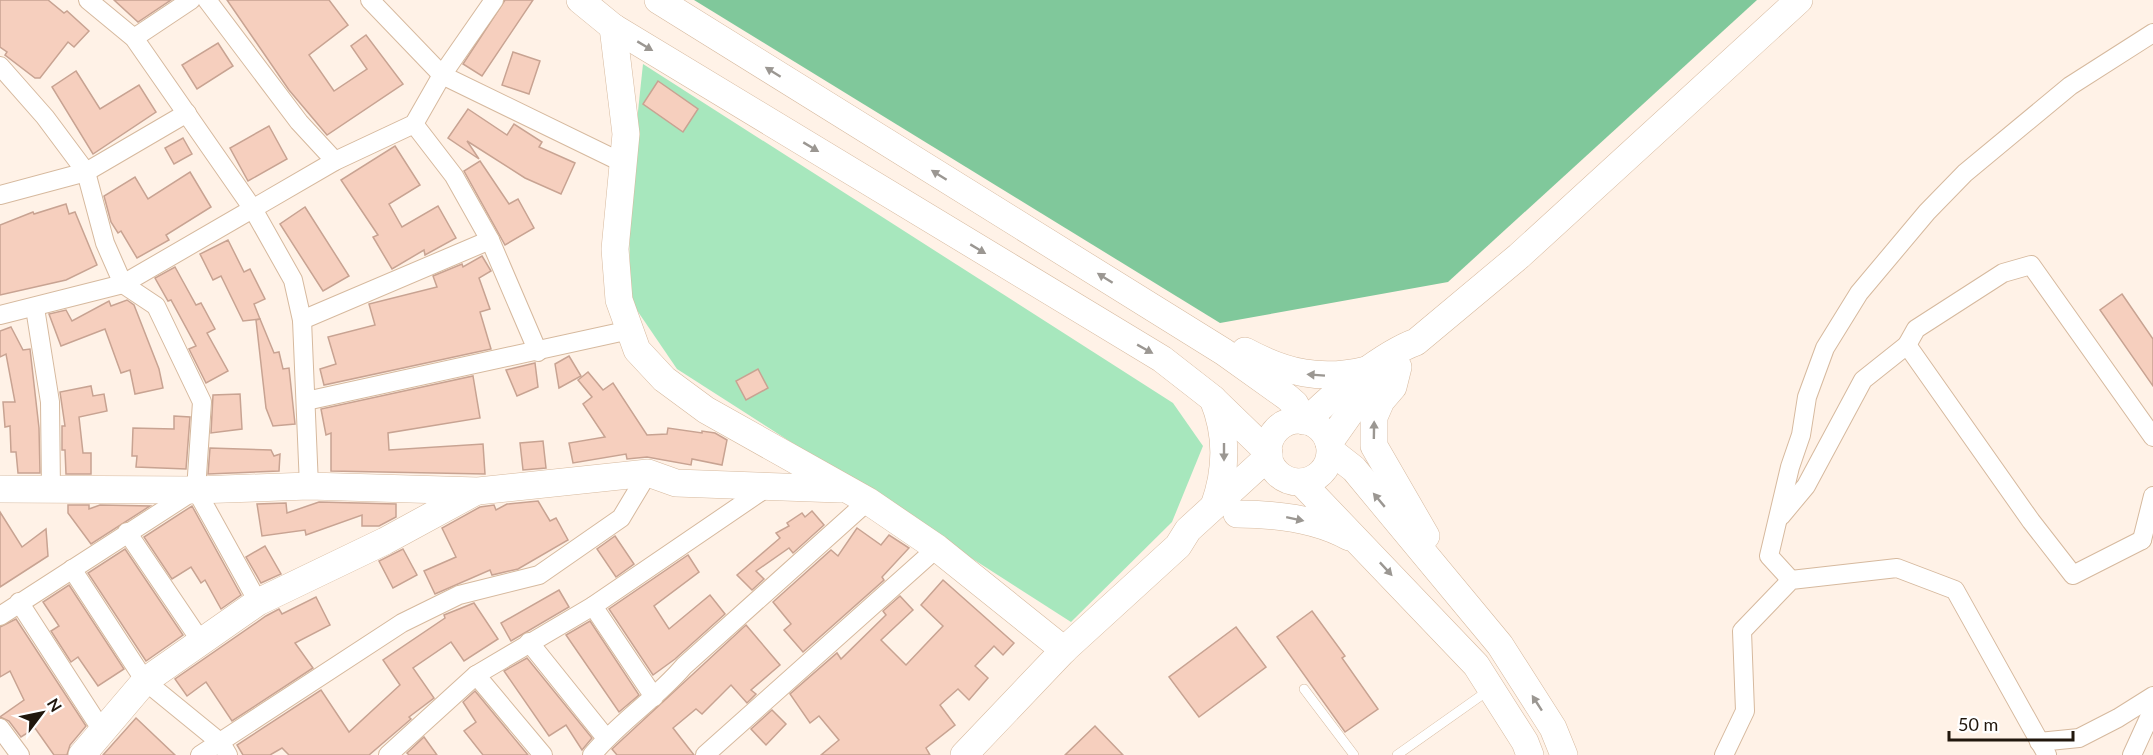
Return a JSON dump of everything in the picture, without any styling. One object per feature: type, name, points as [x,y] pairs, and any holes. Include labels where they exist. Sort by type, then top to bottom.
[{"type":"street","points":[[88,0],[134,38],[253,209],[293,280],[302,320],[309,486]]},
{"type":"street","points":[[134,38],[191,0]]},
{"type":"street","points":[[207,0],[300,122],[335,161]]},
{"type":"street","points":[[370,0],[442,75],[623,163]]},
{"type":"street","points":[[0,315],[123,284],[335,161],[414,124],[442,75],[494,0]]},
{"type":"street","points":[[580,0],[613,27],[1162,359],[1212,398],[1269,454]]},
{"type":"street","points":[[657,0],[1224,352],[1287,397],[1306,421],[1321,429],[1330,447],[1354,469],[1500,645],[1553,728],[1564,755]]},
{"type":"street","points":[[1530,755],[1525,742],[1476,664],[1365,546],[1296,482],[1276,472],[1269,454],[1269,443],[1279,428],[1286,423],[1306,421],[1326,403],[1385,367],[1408,357],[1416,342],[1519,256],[1799,0]]},
{"type":"street","points":[[613,27],[626,134],[615,249],[619,300],[637,350],[664,379],[706,410],[868,501],[937,548],[1064,650]]},
{"type":"street","points":[[1791,580],[1769,556],[1801,435],[1807,397],[1825,348],[1859,293],[1927,212],[1965,173],[2070,86],[2153,33]]},
{"type":"street","points":[[0,66],[45,117],[86,172],[105,243],[123,284],[156,306],[202,402],[196,490],[258,602]]},
{"type":"street","points":[[0,195],[86,172],[187,112]]},
{"type":"street","points":[[414,124],[454,176],[490,240],[538,352]]},
{"type":"street","points":[[302,320],[490,240]]},
{"type":"street","points":[[1778,520],[1806,486],[1863,380],[1907,345],[1916,329],[2004,273],[2031,265],[2153,437]]},
{"type":"street","points":[[35,308],[50,402],[51,490]]},
{"type":"street","points":[[306,401],[630,330]]},
{"type":"street","points":[[1907,345],[2031,522],[2073,575],[2147,546],[2153,496]]},
{"type":"street","points":[[1224,352],[1244,351],[1279,368],[1310,375],[1340,375],[1385,367]]},
{"type":"street","points":[[1225,510],[1296,482],[1318,476],[1325,469],[1330,447],[1385,367]]},
{"type":"street","points":[[1385,367],[1393,387],[1381,401],[1374,417],[1374,446],[1424,531],[1428,544],[1427,558]]},
{"type":"street","points":[[1212,398],[1222,426],[1225,458],[1221,482],[1225,510]]},
{"type":"street","points":[[964,755],[1064,650],[1179,546],[1196,539],[1225,510],[1269,454]]},
{"type":"street","points":[[0,489],[196,490],[309,486],[478,491],[648,473],[676,483],[843,489]]},
{"type":"street","points":[[200,755],[225,749],[402,623],[459,595],[539,575],[621,518],[648,473]]},
{"type":"street","points":[[388,755],[476,675],[593,606],[771,485]]},
{"type":"street","points":[[0,616],[127,532],[196,490]]},
{"type":"street","points":[[82,755],[146,681],[200,640],[258,602],[385,541],[478,491]]},
{"type":"street","points":[[592,755],[606,738],[654,697],[684,666],[868,501]]},
{"type":"street","points":[[1225,510],[1300,519],[1344,535],[1365,546]]},
{"type":"street","points":[[127,532],[200,640]]},
{"type":"street","points":[[705,755],[937,548]]},
{"type":"street","points":[[1724,755],[1745,711],[1742,631],[1791,580],[1897,568],[1954,590],[2043,748],[2079,738],[2118,718],[2153,696]]},
{"type":"street","points":[[72,569],[146,681],[225,749]]},
{"type":"street","points":[[19,602],[103,732]]},
{"type":"street","points":[[593,606],[654,697]]},
{"type":"street","points":[[529,642],[606,738]]},
{"type":"street","points":[[476,675],[543,755]]},
{"type":"street","points":[[2132,755],[2153,708]]},
{"type":"street","points":[[0,728],[20,755]]},
{"type":"lane","points":[[1397,755],[1491,688]]},
{"type":"lane","points":[[1304,689],[1354,755]]},
{"type":"green space","points":[[694,0],[1757,0],[1448,282],[1220,323]]},
{"type":"green space","points":[[643,64],[1173,403],[1203,446],[1172,522],[1071,622],[677,369],[630,300],[629,196]]},
{"type":"building","points":[[0,0],[48,0],[64,13],[67,11],[89,31],[74,47],[68,42],[40,78],[35,78],[5,55],[7,52],[0,47]]},
{"type":"building","points":[[114,0],[171,0],[138,22]]},
{"type":"building","points":[[227,0],[329,0],[348,25],[309,55],[334,91],[367,69],[351,46],[366,35],[403,84],[327,135],[289,90]]},
{"type":"building","points":[[505,0],[533,0],[482,76],[463,64]]},
{"type":"building","points":[[218,43],[233,66],[197,89],[182,65]]},
{"type":"building","points":[[513,52],[540,61],[529,94],[502,85]]},
{"type":"building","points":[[76,71],[100,109],[139,85],[156,112],[93,154],[52,87]]},
{"type":"building","points":[[658,81],[698,109],[683,132],[643,104]]},
{"type":"building","points":[[468,109],[507,135],[514,124],[542,142],[539,147],[575,163],[561,194],[525,178],[467,141],[479,159],[448,138]]},
{"type":"building","points":[[269,126],[287,159],[248,181],[230,148]]},
{"type":"building","points":[[183,138],[192,154],[174,164],[165,148]]},
{"type":"building","points":[[395,146],[420,185],[389,204],[402,227],[438,206],[456,238],[425,255],[424,250],[392,269],[373,237],[378,235],[341,180]]},
{"type":"building","points":[[480,161],[509,204],[518,199],[534,228],[505,245],[464,171]]},
{"type":"building","points":[[190,172],[211,207],[166,235],[169,240],[137,258],[121,231],[118,233],[111,222],[104,196],[135,177],[148,199]]},
{"type":"building","points":[[66,204],[69,214],[75,212],[97,265],[66,280],[0,295],[0,225],[33,212],[34,214]]},
{"type":"building","points":[[305,207],[349,276],[323,291],[280,224]]},
{"type":"building","points":[[228,240],[244,272],[250,269],[265,299],[254,304],[260,319],[243,321],[221,276],[213,280],[200,254]]},
{"type":"building","points":[[482,256],[491,271],[479,278],[490,309],[480,312],[491,349],[324,385],[320,369],[336,364],[328,337],[375,325],[369,304],[437,287],[433,276],[462,264],[463,267]]},
{"type":"building","points":[[175,267],[196,305],[201,303],[215,329],[207,333],[228,371],[206,383],[189,349],[196,346],[171,300],[168,301],[155,278]]},
{"type":"building","points":[[2122,294],[2153,339],[2153,386],[2100,310]]},
{"type":"building","points":[[127,300],[134,305],[159,369],[163,388],[135,394],[130,370],[121,373],[105,329],[61,346],[49,314],[66,310],[72,321],[109,301],[111,306]]},
{"type":"building","points":[[260,319],[274,353],[279,352],[283,369],[289,368],[295,424],[273,426],[266,408],[256,320]]},
{"type":"building","points":[[11,327],[23,350],[30,349],[39,428],[40,473],[18,473],[16,452],[11,452],[10,426],[5,427],[3,402],[15,402],[6,354],[0,357],[0,331]]},
{"type":"building","points":[[569,356],[581,376],[559,388],[555,364]]},
{"type":"building","points":[[535,363],[538,387],[517,396],[506,370]]},
{"type":"building","points":[[758,369],[768,388],[746,400],[736,381]]},
{"type":"building","points":[[588,372],[603,390],[613,383],[647,435],[667,434],[668,428],[715,433],[727,440],[722,465],[692,459],[691,465],[647,457],[627,459],[626,454],[573,463],[569,443],[605,437],[583,404],[592,397],[578,380]]},
{"type":"building","points":[[473,376],[480,418],[388,433],[389,450],[483,444],[485,474],[331,471],[331,433],[326,435],[321,409]]},
{"type":"building","points":[[91,386],[93,396],[104,394],[107,411],[79,417],[83,453],[91,453],[91,474],[66,474],[65,450],[62,450],[62,426],[65,426],[60,392]]},
{"type":"building","points":[[240,394],[242,429],[211,433],[213,395]]},
{"type":"building","points":[[174,416],[190,417],[186,469],[136,467],[137,456],[132,456],[133,428],[174,429]]},
{"type":"building","points":[[543,441],[546,468],[523,470],[520,443]]},
{"type":"building","points":[[210,448],[271,450],[274,456],[280,454],[279,471],[208,474]]},
{"type":"building","points":[[538,501],[550,521],[556,518],[568,540],[518,569],[492,575],[490,570],[435,594],[424,571],[456,557],[442,528],[480,507],[494,505],[496,510],[507,504]]},
{"type":"building","points":[[319,502],[396,504],[396,517],[379,526],[362,526],[362,515],[306,535],[305,530],[262,536],[257,504],[286,503],[287,513]]},
{"type":"building","points":[[68,505],[89,505],[89,509],[100,505],[150,506],[91,544],[68,513]]},
{"type":"building","points":[[192,506],[241,595],[221,609],[205,580],[201,583],[191,567],[172,579],[144,537]]},
{"type":"building","points":[[812,511],[824,525],[793,553],[789,548],[756,571],[764,579],[752,590],[737,575],[780,538],[776,533],[789,526],[787,523],[802,513],[805,517]]},
{"type":"building","points":[[0,512],[22,547],[46,529],[48,556],[0,587]]},
{"type":"building","points":[[857,528],[881,545],[889,535],[909,548],[882,577],[884,580],[803,652],[784,630],[791,624],[773,602],[831,550],[838,556]]},
{"type":"building","points":[[615,536],[634,564],[616,577],[597,549]]},
{"type":"building","points":[[265,546],[281,574],[261,583],[246,557]]},
{"type":"building","points":[[125,549],[183,635],[146,661],[88,573]]},
{"type":"building","points":[[403,549],[417,575],[393,588],[379,561]]},
{"type":"building","points":[[688,555],[699,572],[654,606],[669,629],[710,595],[725,614],[675,659],[653,675],[609,609]]},
{"type":"building","points":[[943,580],[1014,643],[1003,655],[994,646],[975,666],[988,678],[969,700],[958,689],[940,705],[955,725],[926,748],[930,755],[821,755],[839,740],[819,716],[810,723],[790,694],[837,653],[841,659],[886,615],[883,611],[900,596],[913,610],[881,640],[906,665],[943,626],[921,605]]},
{"type":"building","points":[[69,585],[124,669],[98,686],[78,657],[71,662],[51,631],[59,626],[43,602]]},
{"type":"building","points":[[559,590],[569,607],[511,641],[501,623]]},
{"type":"building","points":[[316,597],[330,625],[295,643],[313,668],[232,721],[206,682],[187,696],[175,679],[266,616],[279,609],[282,614]]},
{"type":"building","points":[[474,603],[498,639],[464,661],[451,642],[413,668],[434,698],[409,717],[411,719],[369,755],[289,755],[282,748],[270,755],[243,755],[237,745],[321,690],[349,732],[400,685],[383,660],[445,618],[444,615]]},
{"type":"building","points":[[1312,611],[1345,656],[1342,658],[1378,709],[1345,732],[1277,637]]},
{"type":"building","points":[[16,619],[86,726],[70,745],[67,755],[54,755],[35,728],[21,737],[9,721],[0,717],[24,700],[10,671],[0,677],[0,627]]},
{"type":"building","points":[[590,621],[639,695],[619,712],[566,635]]},
{"type":"building","points":[[746,625],[780,665],[751,690],[756,694],[747,703],[731,685],[702,714],[696,709],[673,728],[694,755],[617,755],[612,749]]},
{"type":"building","points":[[1236,627],[1266,667],[1199,717],[1169,677]]},
{"type":"building","points":[[527,658],[592,738],[582,750],[566,725],[549,736],[504,671]]},
{"type":"building","points":[[475,691],[528,755],[483,755],[464,731],[476,722],[463,702]]},
{"type":"building","points":[[772,710],[786,724],[766,745],[751,729]]},
{"type":"building","points":[[136,718],[175,755],[103,755]]},
{"type":"building","points":[[1095,726],[1123,755],[1065,755]]},
{"type":"building","points":[[424,737],[437,755],[409,755],[407,753]]}]
